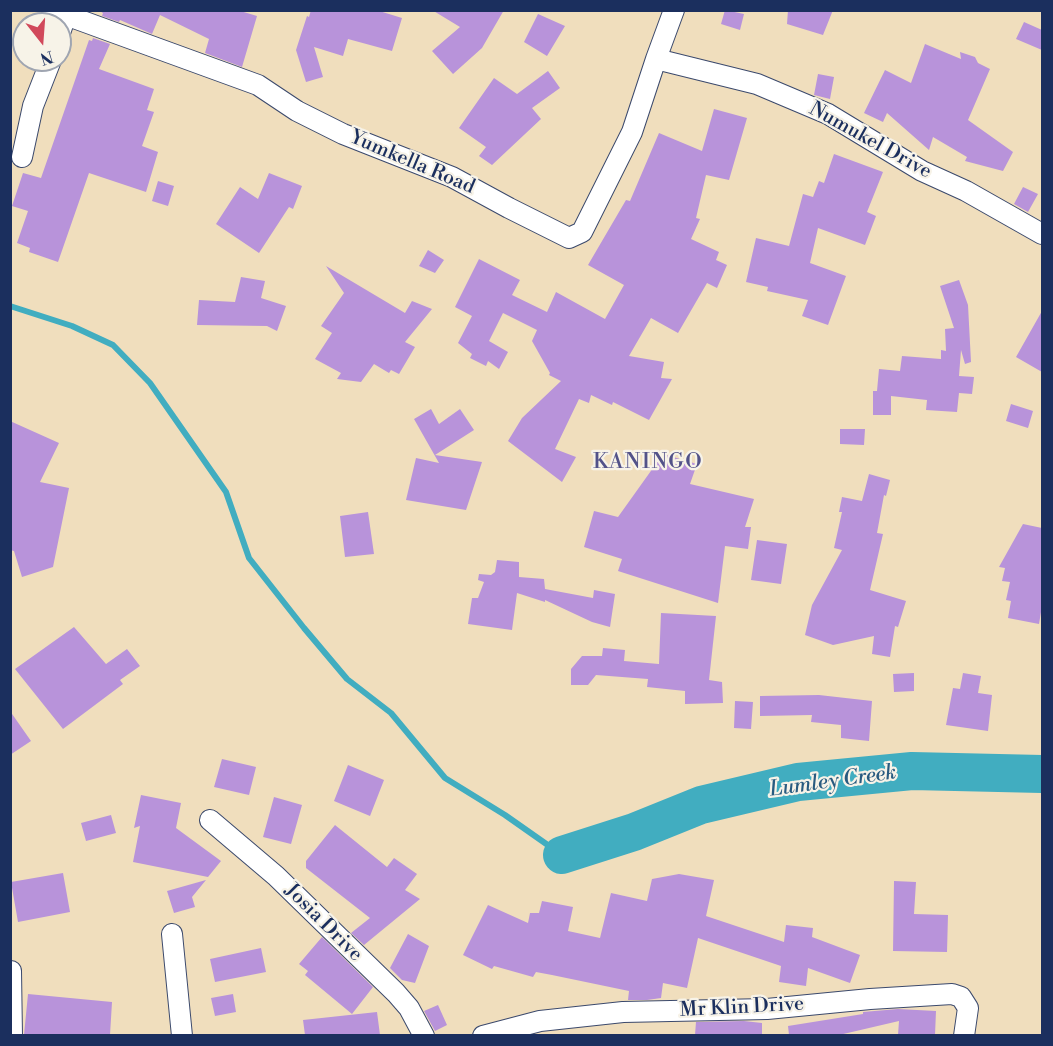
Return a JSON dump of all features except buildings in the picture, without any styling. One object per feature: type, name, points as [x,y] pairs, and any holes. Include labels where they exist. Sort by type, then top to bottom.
[{"type":"street","name":"Yumkella Road","points":[[72,23],[258,85],[297,111],[343,134],[452,177],[569,238],[582,232],[632,132],[674,10]]},
{"type":"street","name":"Numukel Drive","points":[[656,59],[757,84],[828,114],[922,171],[966,191],[1042,234]]},
{"type":"street","points":[[22,157],[33,106],[46,72]]},
{"type":"street","name":"Josia Drive","points":[[210,820],[276,876],[396,993],[410,1008],[424,1035]]},
{"type":"street","points":[[172,934],[182,1035]]},
{"type":"street","points":[[11,972],[12,1035]]},
{"type":"street","name":"Mr Klin Drive","points":[[483,1035],[540,1021],[623,1012],[767,1009],[952,994],[962,997],[968,1008],[964,1035]]},
{"type":"waterway","points":[[10,306],[72,326],[113,345],[150,383],[226,492],[249,558],[347,679],[391,713],[445,778],[505,815],[562,855]]},
{"type":"waterway","name":"Lumley Creek","points":[[562,855],[634,832],[701,805],[798,782],[912,771],[1042,774]]},
{"type":"district","name":"KANINGO","points":[[648,463]]}]
